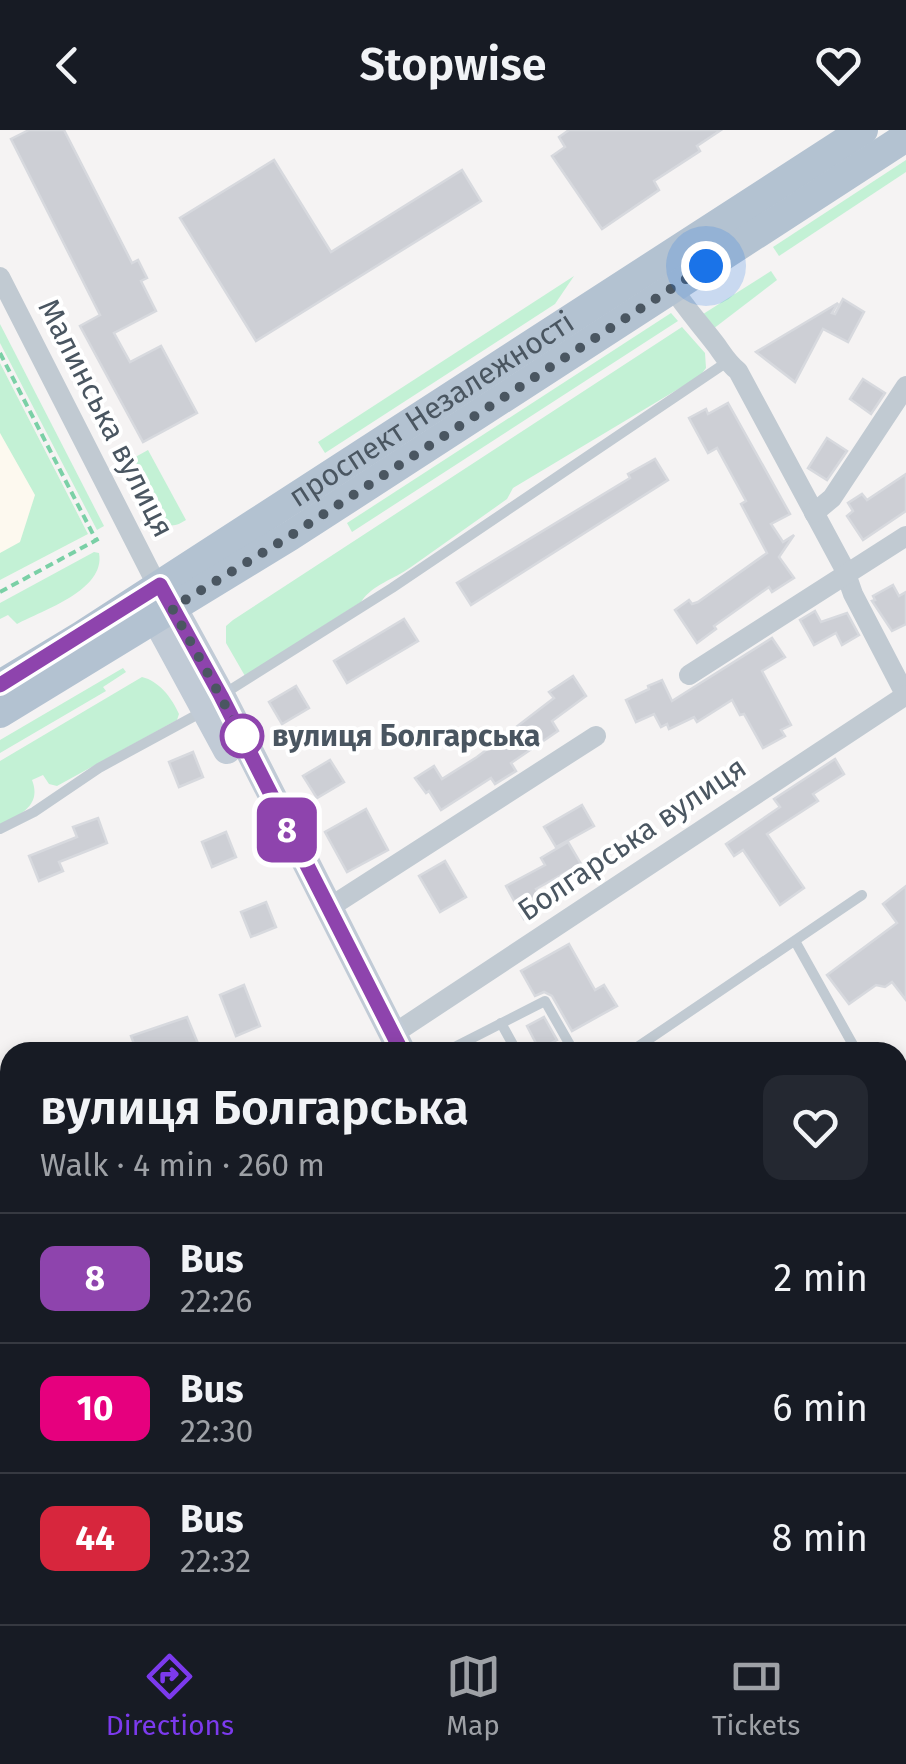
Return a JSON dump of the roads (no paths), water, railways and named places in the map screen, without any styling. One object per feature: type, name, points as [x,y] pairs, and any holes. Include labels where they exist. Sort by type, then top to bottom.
[{"type":"main road","name":"проспект Незалежності","points":[[0,713],[158,599],[863,130]]},
{"type":"main road","name":"проспект Незалежності","points":[[0,685],[158,599],[300,530],[906,137]]},
{"type":"main road","points":[[158,599],[327,909],[391,1042]]},
{"type":"main road","points":[[214,702],[390,1042]]},
{"type":"street","name":"Малинська вулиця","points":[[2,284],[158,599]]},
{"type":"street","points":[[672,288],[727,362],[738,370],[906,695]]},
{"type":"street","points":[[814,513],[832,498],[906,386]]},
{"type":"street","points":[[689,674],[906,536]]},
{"type":"street","name":"Болгарська вулиця","points":[[400,1042],[906,695]]},
{"type":"street","points":[[327,909],[596,736]]},
{"type":"lane","points":[[0,829],[214,702],[392,588],[727,362]]},
{"type":"lane","points":[[645,1042],[862,895]]},
{"type":"lane","points":[[794,941],[851,1042]]},
{"type":"lane","points":[[464,1042],[546,1001],[569,1042]]},
{"type":"lane","points":[[501,1023],[511,1042]]},
{"type":"place","name":"вулиця Болгарська","points":[[242,736]]}]
